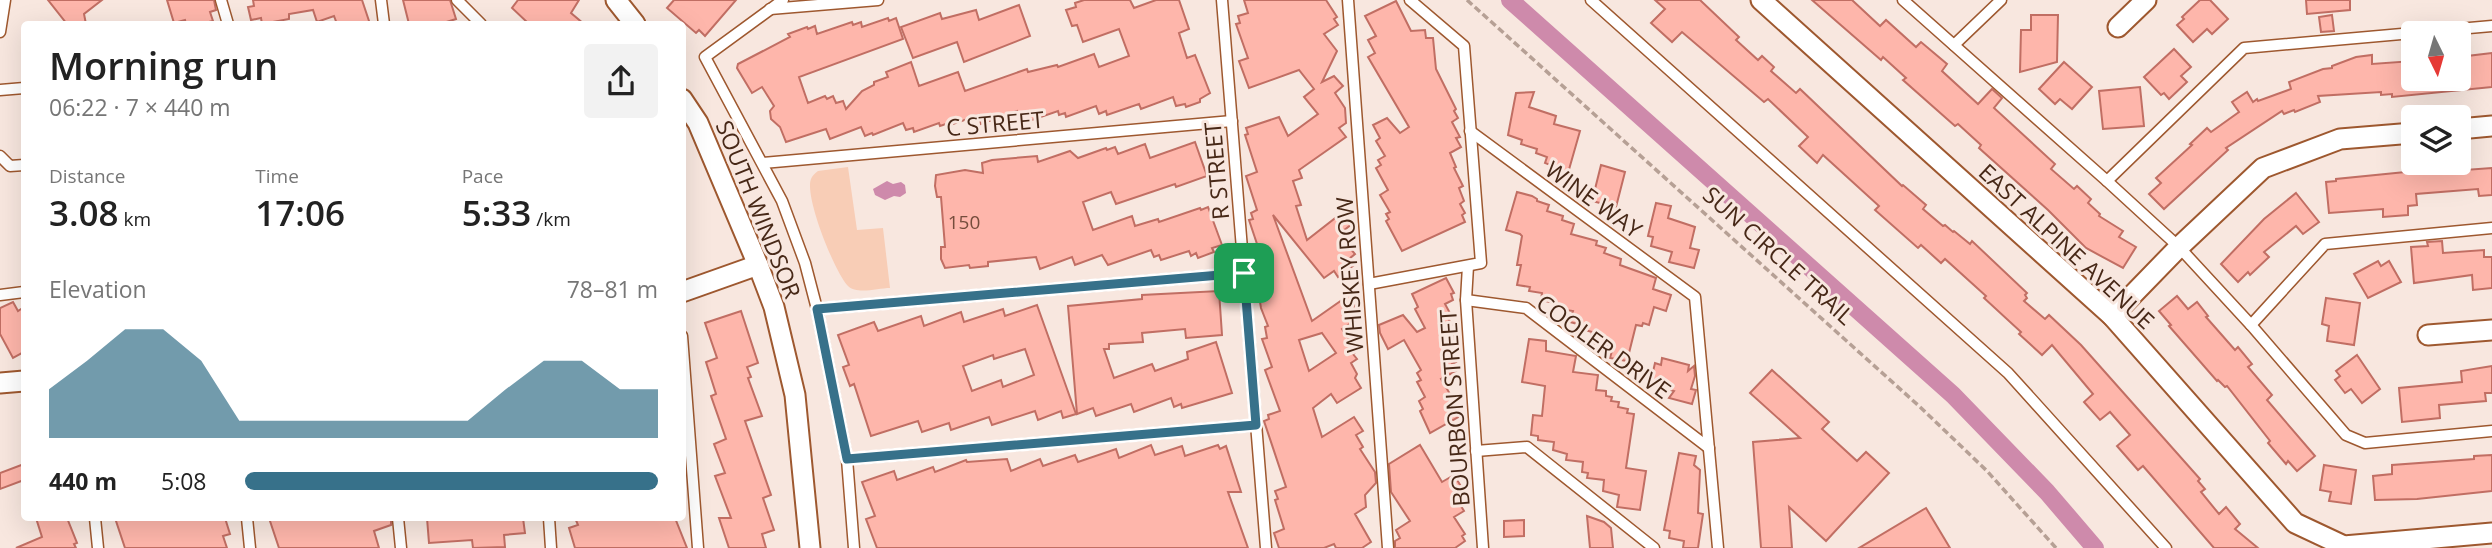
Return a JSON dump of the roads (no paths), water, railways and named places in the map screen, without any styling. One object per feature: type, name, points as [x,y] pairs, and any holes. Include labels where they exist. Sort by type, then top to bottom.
[{"type":"street","points":[[616,0],[633,21]]},
{"type":"street","name":"EAST ALPINE AVENUE","points":[[1761,0],[2112,316],[2295,523],[2344,546],[2492,533]]},
{"type":"street","points":[[2118,27],[2146,0]]},
{"type":"street","name":"SOUTH WINDSOR","points":[[686,105],[698,123],[774,307],[795,395],[810,548]]},
{"type":"street","points":[[2471,128],[2492,126]]},
{"type":"street","points":[[2112,316],[2179,247],[2263,168],[2340,139],[2401,134]]},
{"type":"street","points":[[686,291],[758,265]]},
{"type":"street","points":[[2428,335],[2492,330]]},
{"type":"street","points":[[0,383],[21,381]]},
{"type":"lane","points":[[0,32],[5,0]]},
{"type":"lane","points":[[221,0],[227,21]]},
{"type":"lane","points":[[382,0],[384,21]]},
{"type":"lane","points":[[457,0],[478,21]]},
{"type":"lane","points":[[783,0],[705,57],[763,163],[792,224],[817,309],[847,459],[854,548]]},
{"type":"lane","points":[[770,9],[878,0]]},
{"type":"lane","name":"R STREET","points":[[1222,0],[1266,548]]},
{"type":"lane","name":"WHISKEY ROW","points":[[1348,0],[1388,548]]},
{"type":"lane","points":[[1369,284],[1481,263],[1464,47],[1410,0]]},
{"type":"lane","points":[[1591,0],[2008,373],[2166,548]]},
{"type":"lane","points":[[1903,0],[2179,247],[2346,435],[2365,443],[2492,431]]},
{"type":"lane","points":[[1954,45],[2001,0]]},
{"type":"lane","points":[[2108,181],[2244,48],[2492,26]]},
{"type":"lane","points":[[0,90],[21,88]]},
{"type":"lane","name":"C STREET","points":[[763,163],[1231,121]]},
{"type":"lane","name":"WINE WAY","points":[[1470,131],[1695,297],[1709,448]]},
{"type":"lane","points":[[0,156],[10,166],[21,165]]},
{"type":"lane","points":[[2251,325],[2325,244],[2492,228]]},
{"type":"lane","name":"BOURBON STREET","points":[[1468,265],[1466,300],[1483,548]]},
{"type":"lane","points":[[817,309],[1244,273]]},
{"type":"lane","points":[[0,295],[21,292]]},
{"type":"lane","name":"COOLER DRIVE","points":[[1466,300],[1526,308],[1709,448]]},
{"type":"lane","points":[[686,378],[698,548]]},
{"type":"lane","points":[[847,459],[1256,425]]},
{"type":"lane","points":[[1476,451],[1527,447],[1654,547]]},
{"type":"lane","points":[[1709,448],[1718,548]]},
{"type":"lane","points":[[95,521],[98,548]]},
{"type":"lane","points":[[247,521],[250,548]]},
{"type":"lane","points":[[398,521],[401,548]]},
{"type":"lane","points":[[549,521],[551,548]]},
{"type":"waterway","points":[[1510,0],[1953,395],[2047,492],[2095,548]]}]
